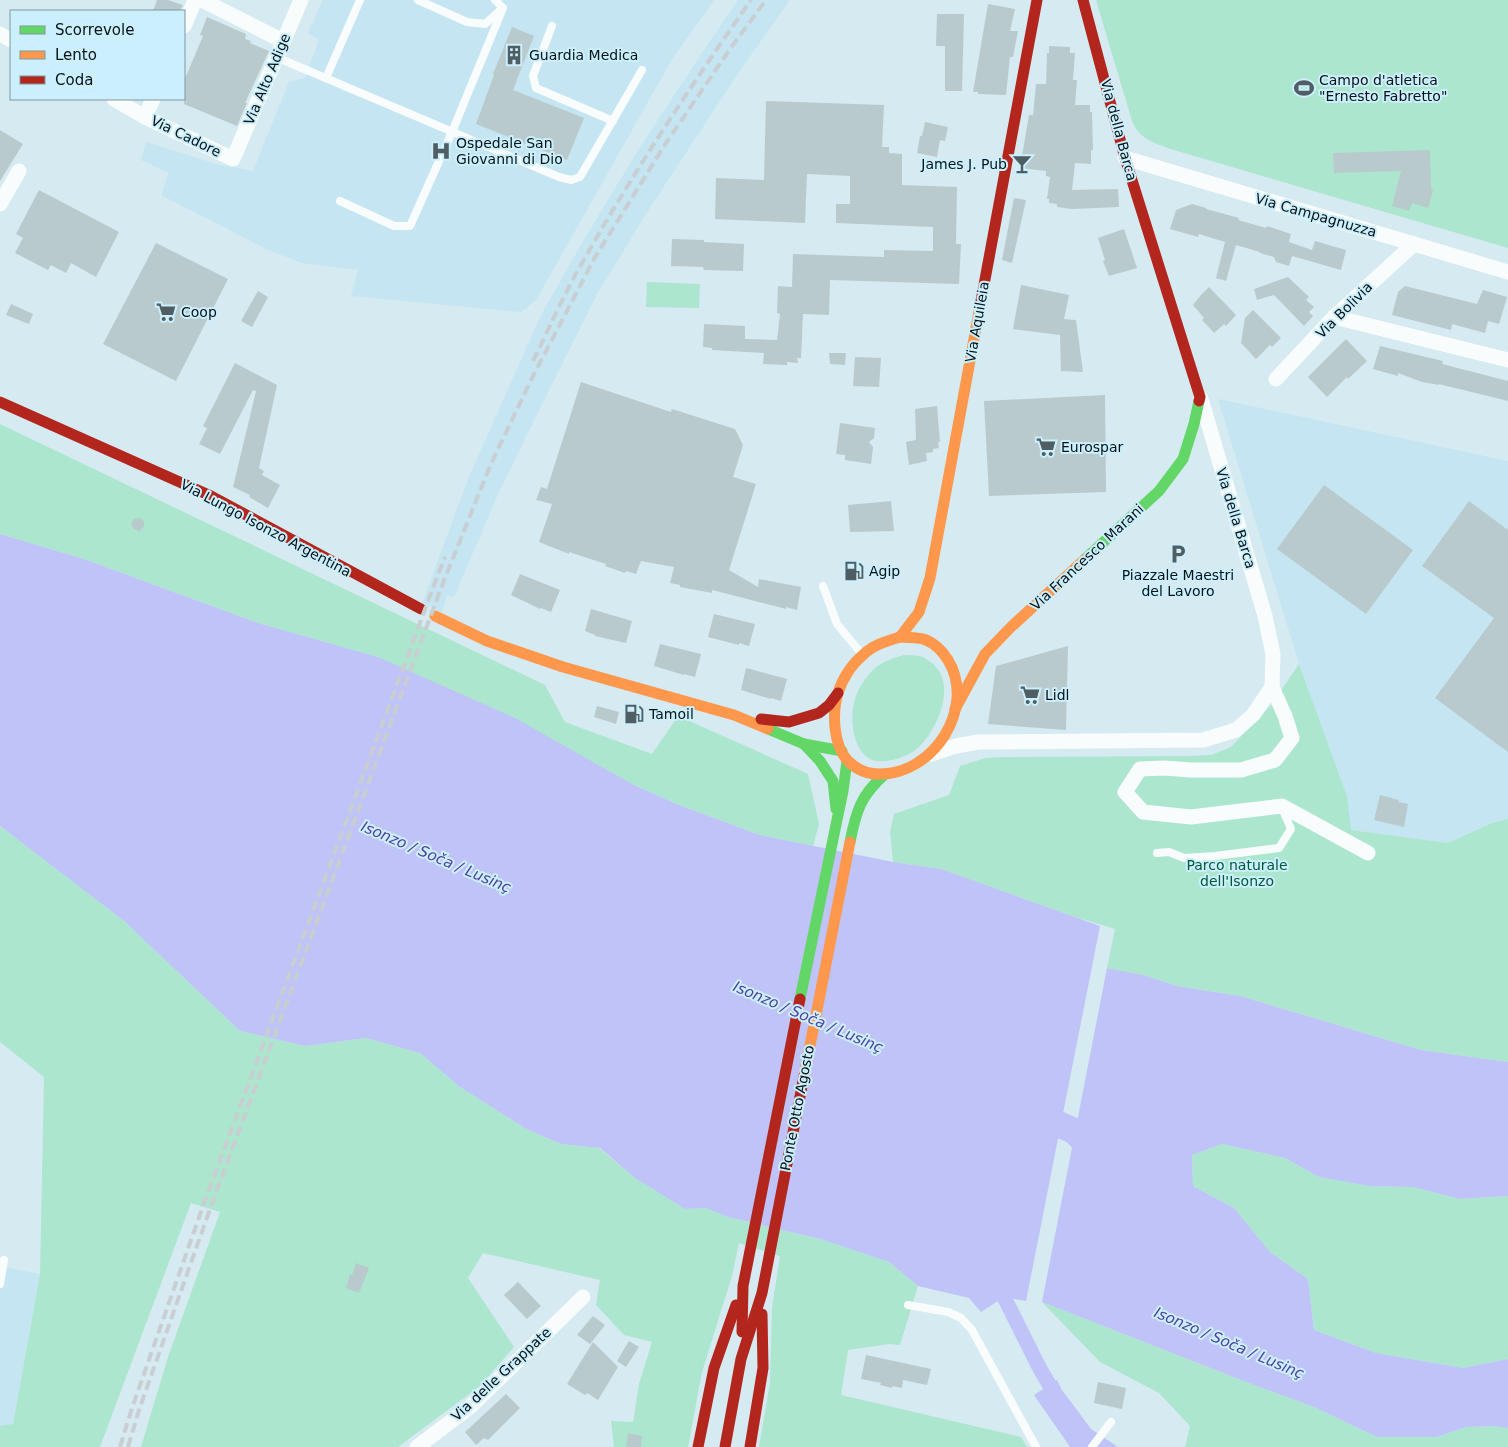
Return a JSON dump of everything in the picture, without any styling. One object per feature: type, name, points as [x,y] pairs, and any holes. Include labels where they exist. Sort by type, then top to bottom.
[{"type":"main road","name":"Via Aquileia","points":[[900,637],[919,612],[930,578],[1037,0]]},
{"type":"main road","name":"Via della Barca","points":[[1083,0],[1125,158],[1200,396]]},
{"type":"main road","name":"Via Francesco Marani","points":[[955,709],[985,654],[1011,627],[1159,491],[1183,459],[1194,424],[1200,396]]},
{"type":"main road","name":"Via Lungo Isonzo Argentina","points":[[0,402],[211,496],[421,609]]},
{"type":"main road","points":[[435,616],[487,641],[553,664],[734,715],[804,744],[844,756],[860,771],[874,775],[895,774],[918,765],[930,755],[950,724],[958,691],[954,669],[944,652],[924,639],[900,637],[882,642],[862,655],[848,672],[838,693],[829,705],[819,713],[790,722],[734,715]]},
{"type":"main road","points":[[837,815],[843,791],[844,756],[836,735],[835,717],[838,693]]},
{"type":"main road","points":[[804,744],[820,761],[833,781],[837,815]]},
{"type":"main road","name":"Ponte Otto Agosto","points":[[762,1293],[854,817],[860,804],[874,784],[885,774]]},
{"type":"main road","name":"Ponte Otto Agosto","points":[[743,1286],[837,815]]},
{"type":"main road","points":[[741,1360],[743,1286]]},
{"type":"main road","points":[[698,1447],[714,1368],[743,1286]]},
{"type":"main road","points":[[725,1447],[741,1360],[762,1293]]},
{"type":"main road","points":[[750,1447],[763,1368],[762,1293]]},
{"type":"street","points":[[185,23],[194,0]]},
{"type":"street","points":[[202,0],[283,41]]},
{"type":"street","name":"Via Alto Adige","points":[[234,159],[300,0]]},
{"type":"street","name":"Via Cadore","points":[[116,100],[145,117],[234,159]]},
{"type":"street","points":[[145,117],[153,100]]},
{"type":"street","name":"Via Campagnuzza","points":[[1125,158],[1508,272]]},
{"type":"street","points":[[0,204],[18,171]]},
{"type":"street","name":"Via Bolivia","points":[[1276,379],[1334,317],[1414,244]]},
{"type":"street","points":[[1334,317],[1508,360]]},
{"type":"street","name":"Via della Barca","points":[[1200,396],[1265,616],[1274,654],[1272,688]]},
{"type":"street","points":[[930,755],[956,746],[978,742],[1203,740],[1236,730],[1253,715],[1272,688],[1285,716],[1292,738],[1275,760],[1241,770],[1140,769],[1125,792],[1143,812],[1191,817],[1282,806],[1368,853]]},
{"type":"street","name":"Via delle Grappate","points":[[416,1447],[470,1407],[583,1297]]},
{"type":"lane","points":[[326,78],[360,0]]},
{"type":"lane","points":[[418,0],[467,22],[485,24],[503,8]]},
{"type":"lane","points":[[496,0],[503,8]]},
{"type":"lane","points":[[340,201],[394,226],[410,226],[452,132],[503,8]]},
{"type":"lane","points":[[552,26],[533,76],[536,88],[613,121]]},
{"type":"lane","points":[[276,57],[570,180],[580,177],[642,70]]},
{"type":"lane","points":[[823,586],[837,624],[862,655]]},
{"type":"lane","points":[[1157,853],[1169,852],[1184,858],[1279,848],[1291,829],[1282,806]]},
{"type":"lane","points":[[0,1284],[4,1260]]},
{"type":"lane","points":[[908,1305],[948,1312],[961,1318],[972,1330],[1036,1447]]},
{"type":"lane","points":[[1092,1447],[1111,1422]]},
{"type":"shaded area","name":"Ospedale San Giovanni di Dio","points":[[323,0],[714,0],[671,61],[536,300],[521,312],[351,296],[358,270],[302,263],[266,249],[161,195],[169,173],[141,160],[146,142],[216,164],[253,171],[289,82],[305,78],[319,40],[308,33]]},
{"type":"shaded area","points":[[738,0],[790,0],[741,69],[649,209],[597,294],[502,485],[454,597],[447,596],[442,612],[422,603],[469,477],[541,315],[640,147]]},
{"type":"shaded area","points":[[1218,399],[1508,461],[1508,819],[1492,823],[1448,843],[1351,830],[1347,796],[1299,664]]},
{"type":"shaded area","points":[[0,1266],[40,1274],[13,1424],[0,1426]]},
{"type":"green space","points":[[1096,0],[1508,0],[1508,248],[1174,150],[1144,137],[1139,133],[1132,121]]},
{"type":"green space","points":[[647,282],[700,284],[699,308],[646,307]]},
{"type":"green space","points":[[0,424],[545,685],[565,722],[652,754],[678,716],[808,774],[819,824],[813,846],[760,835],[679,805],[632,784],[378,657],[258,623],[84,559],[0,534]]},
{"type":"green space","points":[[904,655],[921,656],[938,669],[943,679],[944,691],[940,715],[928,736],[917,749],[900,758],[876,761],[868,758],[857,744],[852,716],[855,699],[862,683],[876,667]]},
{"type":"green space","name":"Parco naturale dell'Isonzo","points":[[1299,664],[1347,796],[1351,830],[1448,843],[1492,823],[1508,819],[1508,1062],[1421,1050],[1240,996],[1177,986],[1143,975],[1107,968],[1115,929],[1072,916],[941,869],[893,862],[890,832],[894,814],[949,795],[960,766],[985,758],[1003,757],[1211,755],[1231,747],[1271,705]]},
{"type":"green space","points":[[0,826],[124,921],[240,1031],[305,1046],[366,1038],[420,1053],[460,1087],[526,1129],[561,1144],[599,1148],[635,1178],[685,1209],[706,1208],[728,1217],[820,1239],[889,1262],[918,1286],[900,1345],[889,1344],[848,1350],[841,1395],[1021,1437],[1027,1447],[759,1447],[770,1383],[772,1308],[780,1256],[739,1243],[732,1276],[702,1372],[688,1447],[614,1447],[611,1421],[633,1422],[639,1384],[652,1342],[624,1335],[596,1305],[600,1280],[483,1253],[468,1278],[514,1347],[480,1386],[398,1447],[141,1447],[168,1357],[220,1212],[191,1203],[100,1447],[0,1447],[0,1426],[13,1424],[40,1274],[44,1077],[0,1042]]},
{"type":"green space","points":[[1222,1144],[1285,1158],[1319,1177],[1369,1186],[1413,1187],[1460,1199],[1508,1196],[1508,1359],[1463,1368],[1376,1353],[1314,1330],[1308,1279],[1270,1252],[1234,1208],[1193,1186],[1192,1155]]},
{"type":"green space","points":[[1042,1302],[1314,1407],[1377,1437],[1437,1437],[1466,1427],[1493,1426],[1508,1428],[1508,1447],[1185,1447],[1190,1426],[1159,1393],[1100,1362]]},
{"type":"water","points":[[0,534],[84,559],[258,623],[378,657],[515,718],[632,784],[679,805],[760,835],[893,862],[941,869],[1100,926],[1026,1301],[1004,1297],[981,1312],[969,1298],[918,1286],[889,1262],[820,1239],[728,1217],[706,1208],[685,1209],[635,1178],[600,1148],[561,1144],[526,1129],[460,1087],[420,1053],[366,1038],[305,1046],[240,1031],[124,921],[0,826]]},
{"type":"water","points":[[1107,968],[1143,975],[1177,986],[1240,996],[1421,1050],[1508,1062],[1508,1196],[1460,1199],[1413,1187],[1369,1186],[1319,1177],[1285,1158],[1222,1144],[1192,1155],[1193,1186],[1234,1208],[1270,1252],[1308,1279],[1314,1330],[1376,1353],[1463,1368],[1508,1359],[1508,1428],[1493,1426],[1466,1427],[1437,1437],[1377,1437],[1314,1407],[1042,1302]]},
{"type":"water","points":[[1057,1380],[1062,1390],[1091,1429],[1118,1447],[1070,1447],[1034,1395]]},
{"type":"building","points":[[157,0],[168,0],[183,5],[180,10],[153,10]]},
{"type":"building","points":[[988,4],[1015,9],[1010,31],[1018,31],[1013,57],[1010,57],[1006,95],[978,94],[978,92],[973,92]]},
{"type":"building","points":[[937,14],[964,14],[962,91],[945,91],[945,46],[936,46]]},
{"type":"building","points":[[207,17],[246,34],[245,39],[251,41],[250,43],[269,51],[245,103],[247,103],[237,126],[184,104],[185,79],[203,36],[200,35]]},
{"type":"building","points":[[512,27],[534,36],[513,90],[584,118],[567,160],[476,124]]},
{"type":"building","points":[[1049,46],[1070,47],[1070,53],[1075,53],[1073,80],[1077,80],[1075,105],[1090,105],[1090,112],[1092,112],[1093,150],[1091,150],[1091,164],[1075,163],[1072,190],[1118,189],[1119,207],[1072,209],[1057,207],[1057,204],[1049,203],[1049,199],[1047,199],[1050,177],[1046,176],[1046,171],[1020,168],[1029,115],[1033,115],[1036,84],[1046,84]]},
{"type":"building","points":[[766,101],[884,105],[882,147],[889,147],[889,153],[902,154],[902,185],[957,187],[956,244],[961,244],[959,284],[830,280],[829,315],[803,314],[801,358],[797,358],[798,363],[787,362],[787,365],[763,364],[764,353],[712,350],[712,348],[703,347],[704,324],[745,326],[745,339],[777,340],[780,314],[777,313],[778,286],[792,287],[793,254],[884,257],[884,250],[933,251],[933,227],[836,223],[836,204],[850,204],[850,176],[807,174],[805,223],[715,219],[716,178],[764,180]]},
{"type":"building","points":[[925,122],[948,127],[945,141],[940,140],[937,157],[917,153]]},
{"type":"building","points":[[0,130],[23,144],[0,181]]},
{"type":"building","points":[[1430,150],[1431,189],[1433,190],[1428,208],[1412,203],[1409,211],[1392,206],[1401,171],[1334,173],[1333,153]]},
{"type":"building","points":[[39,190],[119,232],[96,277],[71,263],[66,273],[51,265],[48,270],[15,253],[23,238],[16,234]]},
{"type":"building","points":[[1014,198],[1026,200],[1012,263],[1002,260]]},
{"type":"building","points":[[1192,204],[1239,218],[1238,220],[1266,228],[1267,226],[1291,234],[1289,242],[1312,250],[1315,241],[1346,250],[1341,270],[1292,256],[1289,266],[1276,262],[1274,257],[1236,245],[1226,281],[1216,278],[1225,242],[1199,234],[1198,237],[1170,229],[1176,210]]},
{"type":"building","points":[[1124,229],[1137,268],[1109,276],[1103,261],[1105,260],[1098,238]]},
{"type":"building","points":[[672,239],[744,244],[743,271],[704,270],[703,267],[671,266]]},
{"type":"building","name":"Coop","points":[[156,243],[228,279],[176,381],[103,344]]},
{"type":"building","points":[[1288,277],[1309,297],[1306,300],[1314,307],[1309,312],[1313,316],[1304,326],[1274,295],[1257,300],[1254,289]]},
{"type":"building","points":[[1021,285],[1069,295],[1064,319],[1076,320],[1083,372],[1061,371],[1060,335],[1013,329]]},
{"type":"building","points":[[1405,286],[1477,304],[1483,290],[1507,297],[1499,324],[1488,321],[1485,333],[1452,324],[1451,330],[1392,315],[1398,292]]},
{"type":"building","points":[[1209,287],[1236,315],[1226,326],[1224,324],[1214,333],[1202,320],[1204,318],[1193,305]]},
{"type":"building","points":[[258,291],[268,297],[252,327],[241,321]]},
{"type":"building","points":[[11,304],[33,314],[29,324],[6,315]]},
{"type":"building","points":[[1253,310],[1281,338],[1272,347],[1270,345],[1256,359],[1241,343],[1245,318]]},
{"type":"building","points":[[1346,339],[1367,361],[1327,397],[1308,377]]},
{"type":"building","points":[[1380,346],[1443,361],[1442,364],[1508,381],[1508,401],[1439,384],[1422,382],[1398,373],[1398,376],[1373,369]]},
{"type":"building","points":[[829,353],[846,353],[845,365],[830,364]]},
{"type":"building","points":[[855,357],[881,358],[879,387],[853,386]]},
{"type":"building","points":[[235,363],[277,385],[259,468],[264,471],[262,475],[280,485],[268,508],[249,497],[250,495],[233,487],[256,391],[253,390],[220,454],[199,444],[207,428],[203,426]]},
{"type":"building","points":[[581,382],[671,412],[672,409],[735,429],[743,445],[733,477],[756,484],[729,570],[758,587],[759,579],[801,587],[797,610],[786,607],[786,609],[712,590],[712,593],[680,587],[680,585],[670,583],[674,567],[641,561],[636,574],[626,571],[625,573],[605,566],[606,564],[569,552],[569,554],[539,542],[552,504],[536,500],[541,487],[547,489]]},
{"type":"building","name":"Eurospar","points":[[1105,395],[1106,492],[989,496],[984,401]]},
{"type":"building","points":[[937,406],[939,448],[933,449],[933,452],[926,453],[927,461],[909,465],[906,442],[916,440],[915,409]]},
{"type":"building","points":[[840,423],[875,428],[874,438],[869,442],[873,447],[871,464],[845,460],[845,455],[836,454]]},
{"type":"building","points":[[1324,485],[1413,550],[1366,614],[1277,549]]},
{"type":"building","points":[[891,501],[894,531],[850,532],[848,505]]},
{"type":"building","points":[[1469,501],[1508,530],[1508,752],[1435,698],[1494,618],[1422,566]]},
{"type":"building","points":[[139,518],[144,521],[144,526],[139,532],[133,528],[131,523],[134,519]]},
{"type":"building","points":[[520,574],[560,590],[551,612],[540,609],[511,595]]},
{"type":"building","points":[[591,609],[632,621],[626,643],[595,636],[585,631]]},
{"type":"building","points":[[714,614],[755,624],[749,646],[708,637]]},
{"type":"building","points":[[660,644],[701,654],[695,677],[654,666]]},
{"type":"building","name":"Lidl","points":[[1068,646],[1066,730],[988,724],[996,666]]},
{"type":"building","points":[[746,668],[787,679],[781,701],[741,690]]},
{"type":"building","points":[[597,706],[619,712],[616,724],[594,717]]},
{"type":"building","points":[[1380,795],[1408,804],[1404,827],[1374,820]]},
{"type":"building","points":[[356,1263],[369,1268],[359,1293],[346,1288]]},
{"type":"building","points":[[518,1282],[541,1306],[527,1319],[504,1295]]},
{"type":"building","points":[[593,1316],[605,1325],[590,1344],[577,1335]]},
{"type":"building","points":[[629,1341],[639,1347],[626,1367],[617,1361]]},
{"type":"building","points":[[593,1342],[618,1367],[598,1400],[587,1393],[585,1395],[567,1384]]},
{"type":"building","points":[[866,1355],[931,1369],[927,1385],[903,1380],[902,1388],[892,1386],[892,1388],[880,1385],[881,1383],[861,1379]]},
{"type":"building","points":[[1098,1382],[1126,1388],[1122,1409],[1094,1403]]},
{"type":"building","points":[[506,1394],[520,1408],[488,1440],[484,1438],[476,1445],[465,1432]]},
{"type":"building","points":[[628,1433],[642,1436],[641,1447],[626,1447]]},
{"type":"waterway","name":"Isonzo / Soča / Lusinç","points":[[1029,1111],[1074,1131],[1100,1157]]},
{"type":"waterway","points":[[1001,1277],[1004,1297],[1040,1369],[1060,1403]]},
{"type":"railway","points":[[533,361],[558,308],[605,223],[686,94],[751,0]]},
{"type":"railway","points":[[128,1447],[139,1410],[210,1209],[441,588],[490,466],[531,380],[594,259],[666,143],[766,0]]},
{"type":"railway","points":[[120,1447],[203,1206],[445,557]]},
{"type":"traffic: fast","points":[[1084,560],[1159,491],[1183,459],[1199,401]]},
{"type":"traffic: fast","points":[[768,729],[804,744],[842,751]]},
{"type":"traffic: fast","points":[[804,744],[820,761],[833,781],[836,809]]},
{"type":"traffic: fast","points":[[800,999],[843,791],[847,761]]},
{"type":"traffic: fast","points":[[850,842],[857,812],[861,804],[870,789],[885,774]]},
{"type":"traffic: slow","points":[[900,637],[919,612],[930,578],[981,301]]},
{"type":"traffic: slow","points":[[955,709],[985,654],[1011,627],[1084,560]]},
{"type":"traffic: slow","points":[[435,616],[487,641],[563,667],[734,715],[768,729]]},
{"type":"traffic: slow","points":[[900,637],[926,640],[936,646],[948,660],[956,679],[957,698],[953,717],[945,735],[932,751],[917,763],[899,771],[879,774],[862,771],[848,761],[839,746],[835,728],[836,701],[840,688],[851,667],[876,646],[900,637]]},
{"type":"traffic: slow","points":[[804,1076],[850,842]]},
{"type":"traffic: jam","points":[[981,301],[1037,0]]},
{"type":"traffic: jam","points":[[1083,0],[1125,158],[1200,397],[1199,401]]},
{"type":"traffic: jam","points":[[0,402],[211,496],[421,609]]},
{"type":"traffic: jam","points":[[761,719],[789,722],[819,713],[829,705],[838,693]]},
{"type":"traffic: jam","points":[[742,1332],[743,1286],[800,999]]},
{"type":"traffic: jam","points":[[725,1447],[741,1359],[762,1293],[804,1076]]},
{"type":"traffic: jam","points":[[698,1447],[714,1368],[736,1305]]},
{"type":"traffic: jam","points":[[750,1447],[763,1368],[762,1314]]},
{"type":"place","name":"Guardia Medica","points":[[514,55]]},
{"type":"place","name":"Campo d'atletica \"Ernesto Fabretto\"","points":[[1304,88]]},
{"type":"place","name":"Ospedale San Giovanni di Dio","points":[[441,151]]},
{"type":"place","name":"James J. Pub","points":[[1022,164]]},
{"type":"place","name":"Coop","points":[[166,312]]},
{"type":"place","name":"Eurospar","points":[[1046,447]]},
{"type":"place","name":"Piazzale Maestri del Lavoro","points":[[1178,554]]},
{"type":"place","name":"Agip","points":[[854,571]]},
{"type":"place","name":"Lidl","points":[[1030,695]]},
{"type":"place","name":"Tamoil","points":[[634,714]]}]
